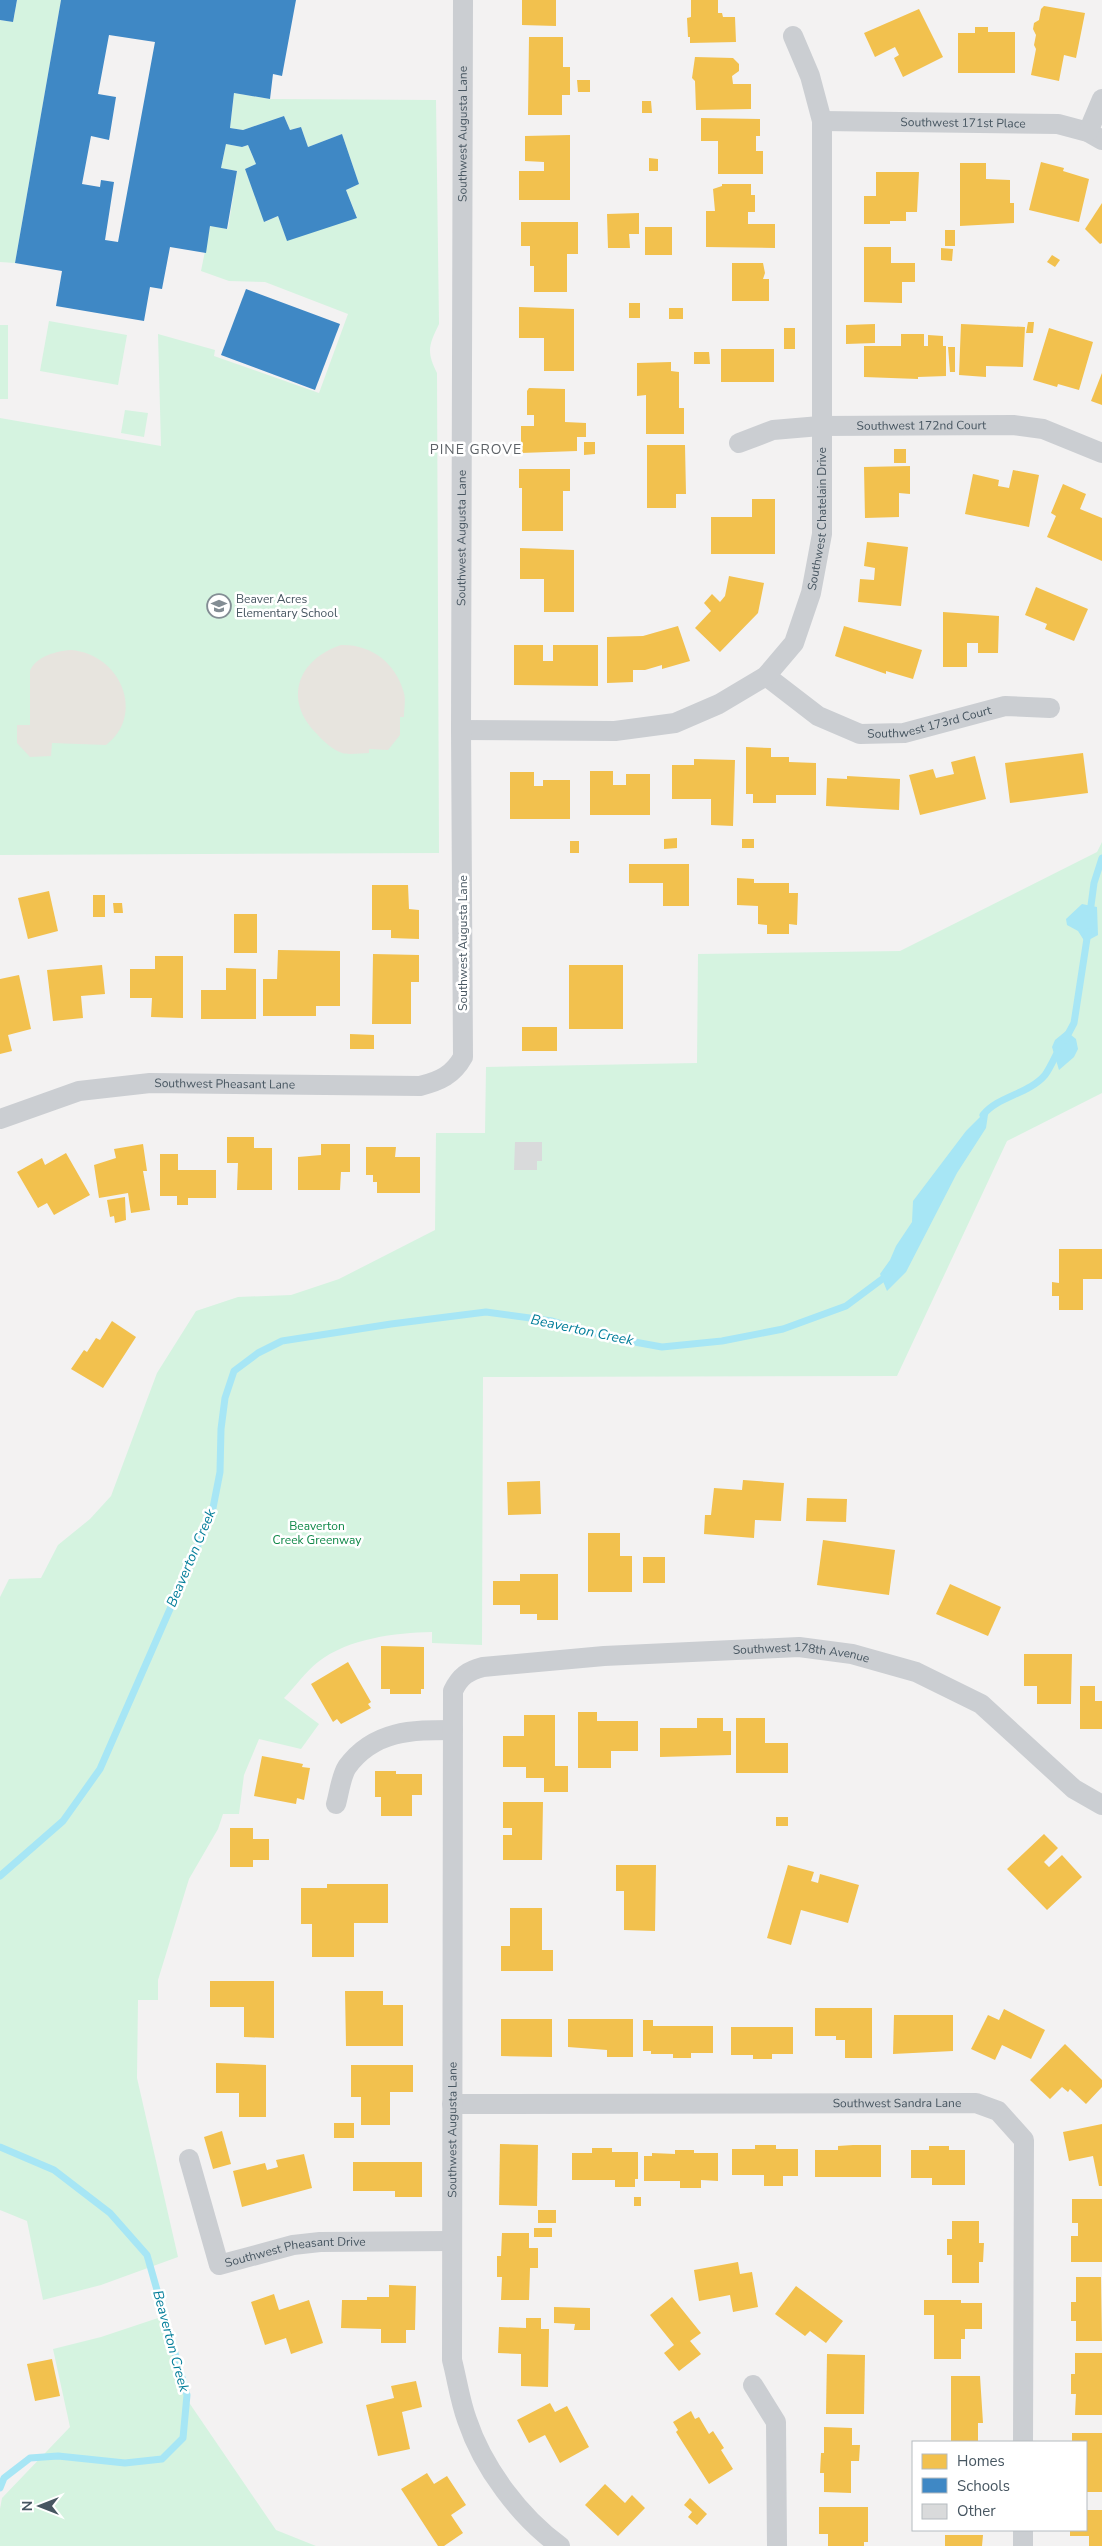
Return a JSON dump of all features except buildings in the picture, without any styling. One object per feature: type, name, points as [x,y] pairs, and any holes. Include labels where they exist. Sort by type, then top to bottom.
[{"type":"street","name":"Southwest Augusta Lane","points":[[452,1072],[463,1057],[461,730],[463,0]]},
{"type":"street","name":"Southwest Chatelain Drive","points":[[461,730],[615,731],[674,723],[719,704],[766,676],[794,643],[811,593],[822,534],[820,426],[822,122],[810,76],[793,36]]},
{"type":"street","points":[[1095,136],[1102,99]]},
{"type":"street","name":"Southwest 171st Place","points":[[822,122],[1018,122],[1058,124],[1095,136]]},
{"type":"street","name":"Southwest 172nd Court","points":[[739,443],[773,430],[820,426],[1013,425],[1043,429],[1102,453]]},
{"type":"street","name":"Southwest 173rd Court","points":[[766,676],[818,716],[860,734],[904,733],[1005,706],[1050,708]]},
{"type":"street","name":"Southwest Pheasant Lane","points":[[0,1119],[79,1091],[150,1083],[420,1086],[438,1081],[452,1072]]},
{"type":"street","name":"Southwest 178th Avenue","points":[[458,1680],[470,1670],[483,1667],[604,1656],[798,1647],[852,1654],[916,1672],[981,1704],[1074,1789],[1102,1805]]},
{"type":"street","name":"Southwest Augusta Lane","points":[[458,1680],[453,1691],[452,2360],[467,2420],[488,2465],[545,2535],[560,2546]]},
{"type":"street","points":[[336,1804],[346,1768],[373,1741],[409,1731],[453,1730]]},
{"type":"street","name":"Southwest Sandra Lane","points":[[452,2104],[976,2103],[998,2111],[1024,2140],[1023,2441]]},
{"type":"street","name":"Southwest Pheasant Drive","points":[[189,2159],[219,2265],[293,2245],[320,2242],[452,2241]]},
{"type":"street","points":[[753,2385],[776,2422],[777,2546]]},
{"type":"street","points":[[1023,2531],[1023,2546]]},
{"type":"green space","points":[[17,0],[61,0],[15,263],[0,262],[0,20],[13,22]]},
{"type":"green space","name":"Beaver Acres Elementary School","points":[[234,93],[270,99],[436,100],[439,324],[431,343],[430,353],[437,373],[439,853],[0,855],[0,418],[161,446],[158,334],[215,350],[214,356],[319,393],[348,314],[265,282],[229,281],[201,271],[210,226],[228,229],[237,171],[221,168],[226,144],[242,147],[248,145],[256,164],[245,169],[265,222],[278,216],[287,240],[357,217],[346,190],[359,184],[342,134],[308,147],[301,127],[290,130],[284,116],[243,130],[230,128]]},
{"type":"green space","points":[[49,321],[127,335],[118,385],[40,371]]},
{"type":"green space","points":[[0,325],[8,325],[8,399],[0,399]]},
{"type":"green space","points":[[125,410],[148,413],[144,437],[121,433]]},
{"type":"green space","name":"Beaverton Creek Greenway","points":[[1102,842],[1102,1093],[1007,1141],[897,1376],[483,1377],[482,1645],[432,1643],[432,1632],[373,1638],[358,1642],[330,1654],[318,1662],[284,1698],[319,1724],[301,1749],[259,1739],[244,1775],[239,1814],[223,1814],[218,1829],[189,1879],[158,1980],[158,2000],[138,2000],[137,2078],[178,2257],[101,2285],[43,2300],[27,2221],[0,2210],[0,1597],[9,1579],[41,1578],[58,1545],[90,1519],[111,1496],[157,1373],[196,1311],[238,1297],[291,1295],[339,1279],[435,1230],[436,1133],[485,1133],[486,1067],[697,1063],[698,954],[900,951],[1097,852]]},
{"type":"green space","points":[[164,2316],[188,2401],[276,2530],[316,2546],[0,2546],[0,2509],[2,2498],[70,2427],[53,2349],[101,2337]]},
{"type":"sand","points":[[341,645],[362,648],[381,657],[400,682],[405,696],[404,717],[400,717],[400,735],[388,750],[369,749],[369,753],[352,754],[339,752],[328,745],[317,734],[306,721],[300,708],[298,695],[300,682],[305,671],[314,660]]},
{"type":"sand","points":[[71,650],[89,654],[103,662],[115,674],[122,688],[126,703],[124,718],[118,732],[106,745],[52,743],[51,756],[30,757],[17,743],[17,725],[30,725],[30,671],[42,658],[53,653]]},
{"type":"water","points":[[1082,904],[1097,907],[1098,935],[1085,942],[1078,931],[1067,925],[1066,919]]},
{"type":"water","points":[[1066,1031],[1076,1039],[1078,1049],[1074,1057],[1059,1070],[1052,1047],[1055,1040]]},
{"type":"water","points":[[989,1108],[986,1128],[957,1173],[906,1272],[887,1291],[880,1274],[912,1222],[913,1201],[966,1131]]},
{"type":"waterway","name":"Beaverton Creek","points":[[1090,913],[1094,883],[1102,858]]},
{"type":"waterway","name":"Beaverton Creek","points":[[1065,1040],[1074,1023],[1088,932]]},
{"type":"waterway","name":"Beaverton Creek","points":[[983,1115],[997,1103],[1031,1087],[1045,1075],[1058,1051]]},
{"type":"waterway","name":"Beaverton Creek","points":[[0,1876],[63,1821],[100,1769],[212,1513],[220,1472],[221,1429],[225,1398],[234,1371],[258,1353],[282,1341],[486,1312],[552,1321],[607,1337],[662,1347],[722,1341],[783,1329],[846,1306],[889,1274]]},
{"type":"waterway","name":"Beaverton Creek","points":[[0,2147],[54,2170],[110,2213],[147,2255],[187,2395],[183,2438],[162,2459],[125,2463],[58,2456],[30,2458],[4,2478],[0,2488]]},
{"type":"place","name":"Beaver Acres Elementary School","points":[[219,606]]},
{"type":"district","name":"PINE GROVE","points":[[476,449]]}]
